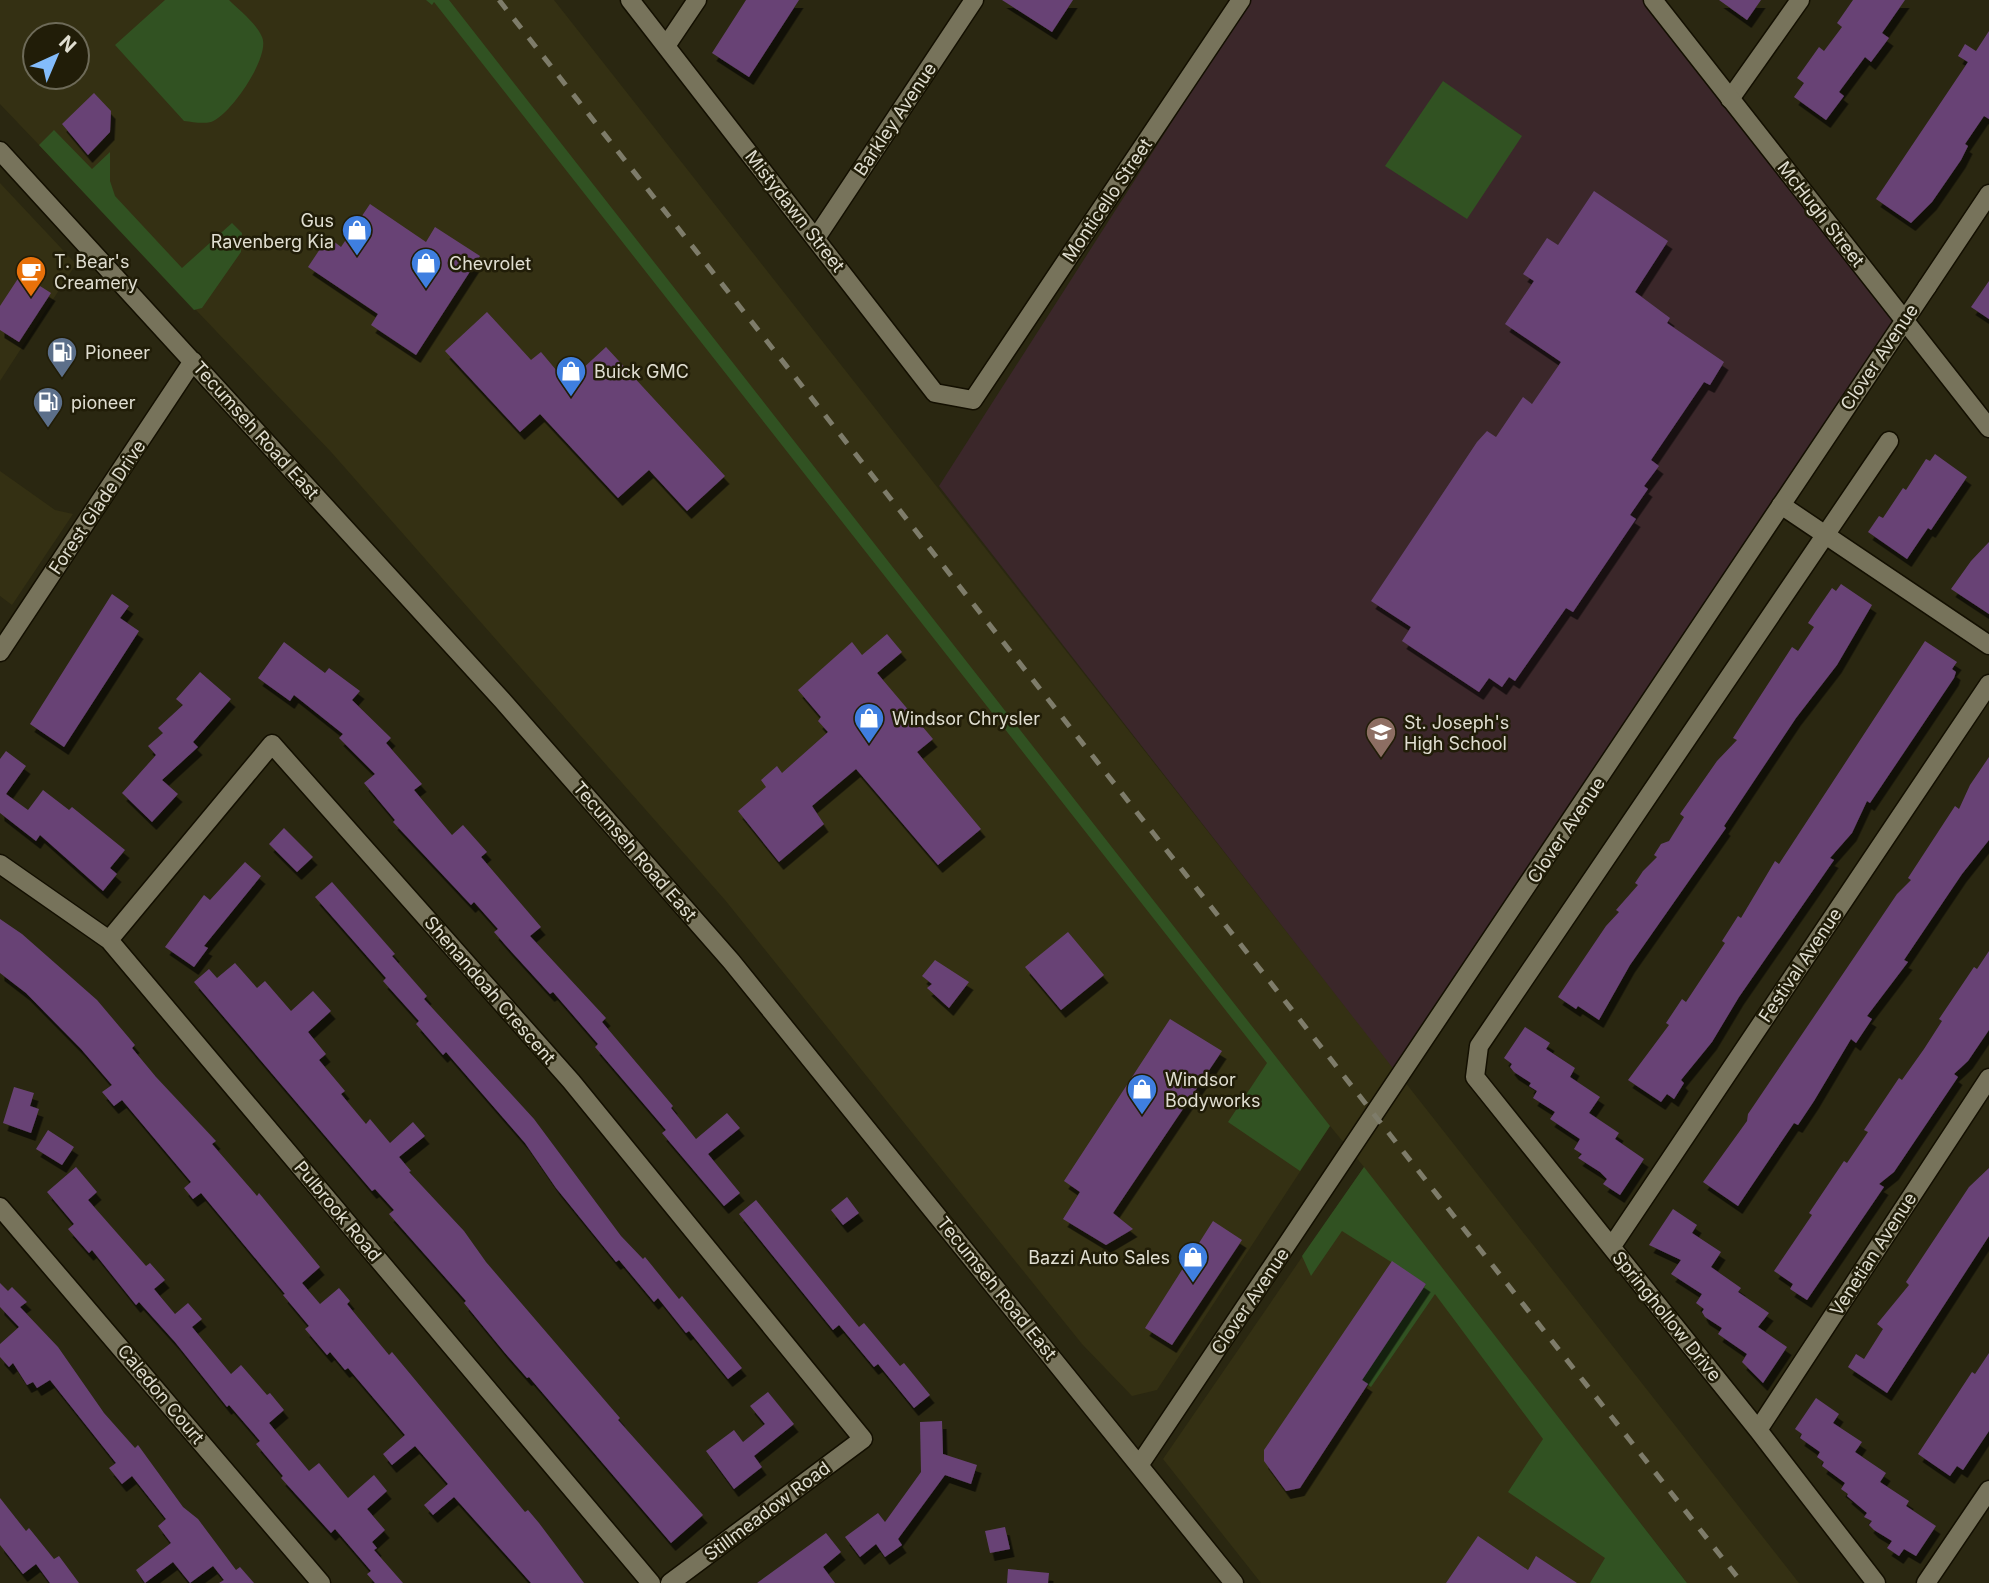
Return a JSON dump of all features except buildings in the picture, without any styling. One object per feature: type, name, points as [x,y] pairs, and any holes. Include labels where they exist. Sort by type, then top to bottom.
[{"type":"street","name":"Mistydawn Street","points":[[630,0],[935,393],[973,400]]},
{"type":"street","points":[[666,46],[697,0]]},
{"type":"street","name":"Barkley Avenue","points":[[816,238],[974,0]]},
{"type":"street","name":"Monticello Street","points":[[973,400],[1241,0]]},
{"type":"street","name":"McHugh Street","points":[[1653,0],[1989,428]]},
{"type":"street","points":[[1730,99],[1800,0]]},
{"type":"street","name":"Tecumseh Road East","points":[[0,151],[493,690],[722,950],[1234,1583]]},
{"type":"street","name":"Clover Avenue","points":[[1140,1464],[1989,194]]},
{"type":"street","name":"Forest Glade Drive","points":[[0,652],[193,361]]},
{"type":"street","points":[[1826,534],[1889,441]]},
{"type":"street","points":[[1781,505],[1989,645]]},
{"type":"street","name":"Springhollow Drive","points":[[1826,534],[1479,1046],[1475,1077],[1758,1430],[1876,1583]]},
{"type":"street","name":"Festival Avenue","points":[[1612,1247],[1989,684]]},
{"type":"street","name":"Shenandoah Crescent","points":[[109,940],[272,744],[571,1081],[863,1439]]},
{"type":"street","name":"Pulbrook Road","points":[[0,864],[109,940],[651,1583]]},
{"type":"street","name":"Venetian Avenue","points":[[1758,1430],[1989,1078]]},
{"type":"street","name":"Caledon Court","points":[[0,1207],[321,1583]]},
{"type":"street","name":"Stillmeadow Road","points":[[670,1583],[863,1439]]},
{"type":"street","points":[[1926,1583],[1989,1490]]},
{"type":"shaded area","points":[[0,0],[554,0],[1799,1583],[1687,1583],[1638,1520],[1595,1583],[1261,1583],[1163,1459],[1364,1167],[1330,1126],[1157,1390],[1132,1396],[1082,1344],[725,900],[332,453],[0,104]]},
{"type":"shaded area","name":"St. Joseph's High School","points":[[1250,0],[1653,0],[1903,320],[1399,1076],[939,486]]},
{"type":"shaded area","points":[[0,183],[76,264],[0,381]]},
{"type":"shaded area","points":[[0,471],[55,510],[73,514],[12,605],[0,596]]},
{"type":"green space","points":[[165,0],[229,0],[252,22],[262,37],[261,57],[255,71],[228,109],[211,122],[184,121],[115,45]]},
{"type":"green space","points":[[426,0],[449,0],[1330,1126],[1300,1171],[1228,1122],[1267,1063],[434,2],[432,5]]},
{"type":"green space","points":[[1443,81],[1522,136],[1467,219],[1385,166]]},
{"type":"green space","points":[[54,130],[92,169],[110,152],[110,181],[115,196],[182,268],[232,223],[242,233],[241,252],[202,308],[194,310],[39,145]]},
{"type":"green space","points":[[1364,1167],[1687,1583],[1590,1583],[1605,1558],[1508,1492],[1543,1439],[1435,1294],[1371,1387],[1327,1357],[1372,1365],[1426,1284],[1342,1231],[1311,1276],[1302,1256]]},
{"type":"railway","points":[[499,0],[1742,1583]]},
{"type":"place","name":"Gus Ravenberg Kia","points":[[357,257]]},
{"type":"place","name":"Chevrolet","points":[[426,290]]},
{"type":"place","name":"T. Bear's Creamery","points":[[31,298]]},
{"type":"place","name":"Pioneer","points":[[62,379]]},
{"type":"place","name":"Buick GMC","points":[[571,398]]},
{"type":"place","name":"pioneer","points":[[48,429]]},
{"type":"place","name":"Windsor Chrysler","points":[[869,745]]},
{"type":"place","name":"St. Joseph's High School","points":[[1381,759]]},
{"type":"place","name":"Windsor Bodyworks","points":[[1142,1116]]},
{"type":"place","name":"Bazzi Auto Sales","points":[[1193,1284]]}]
